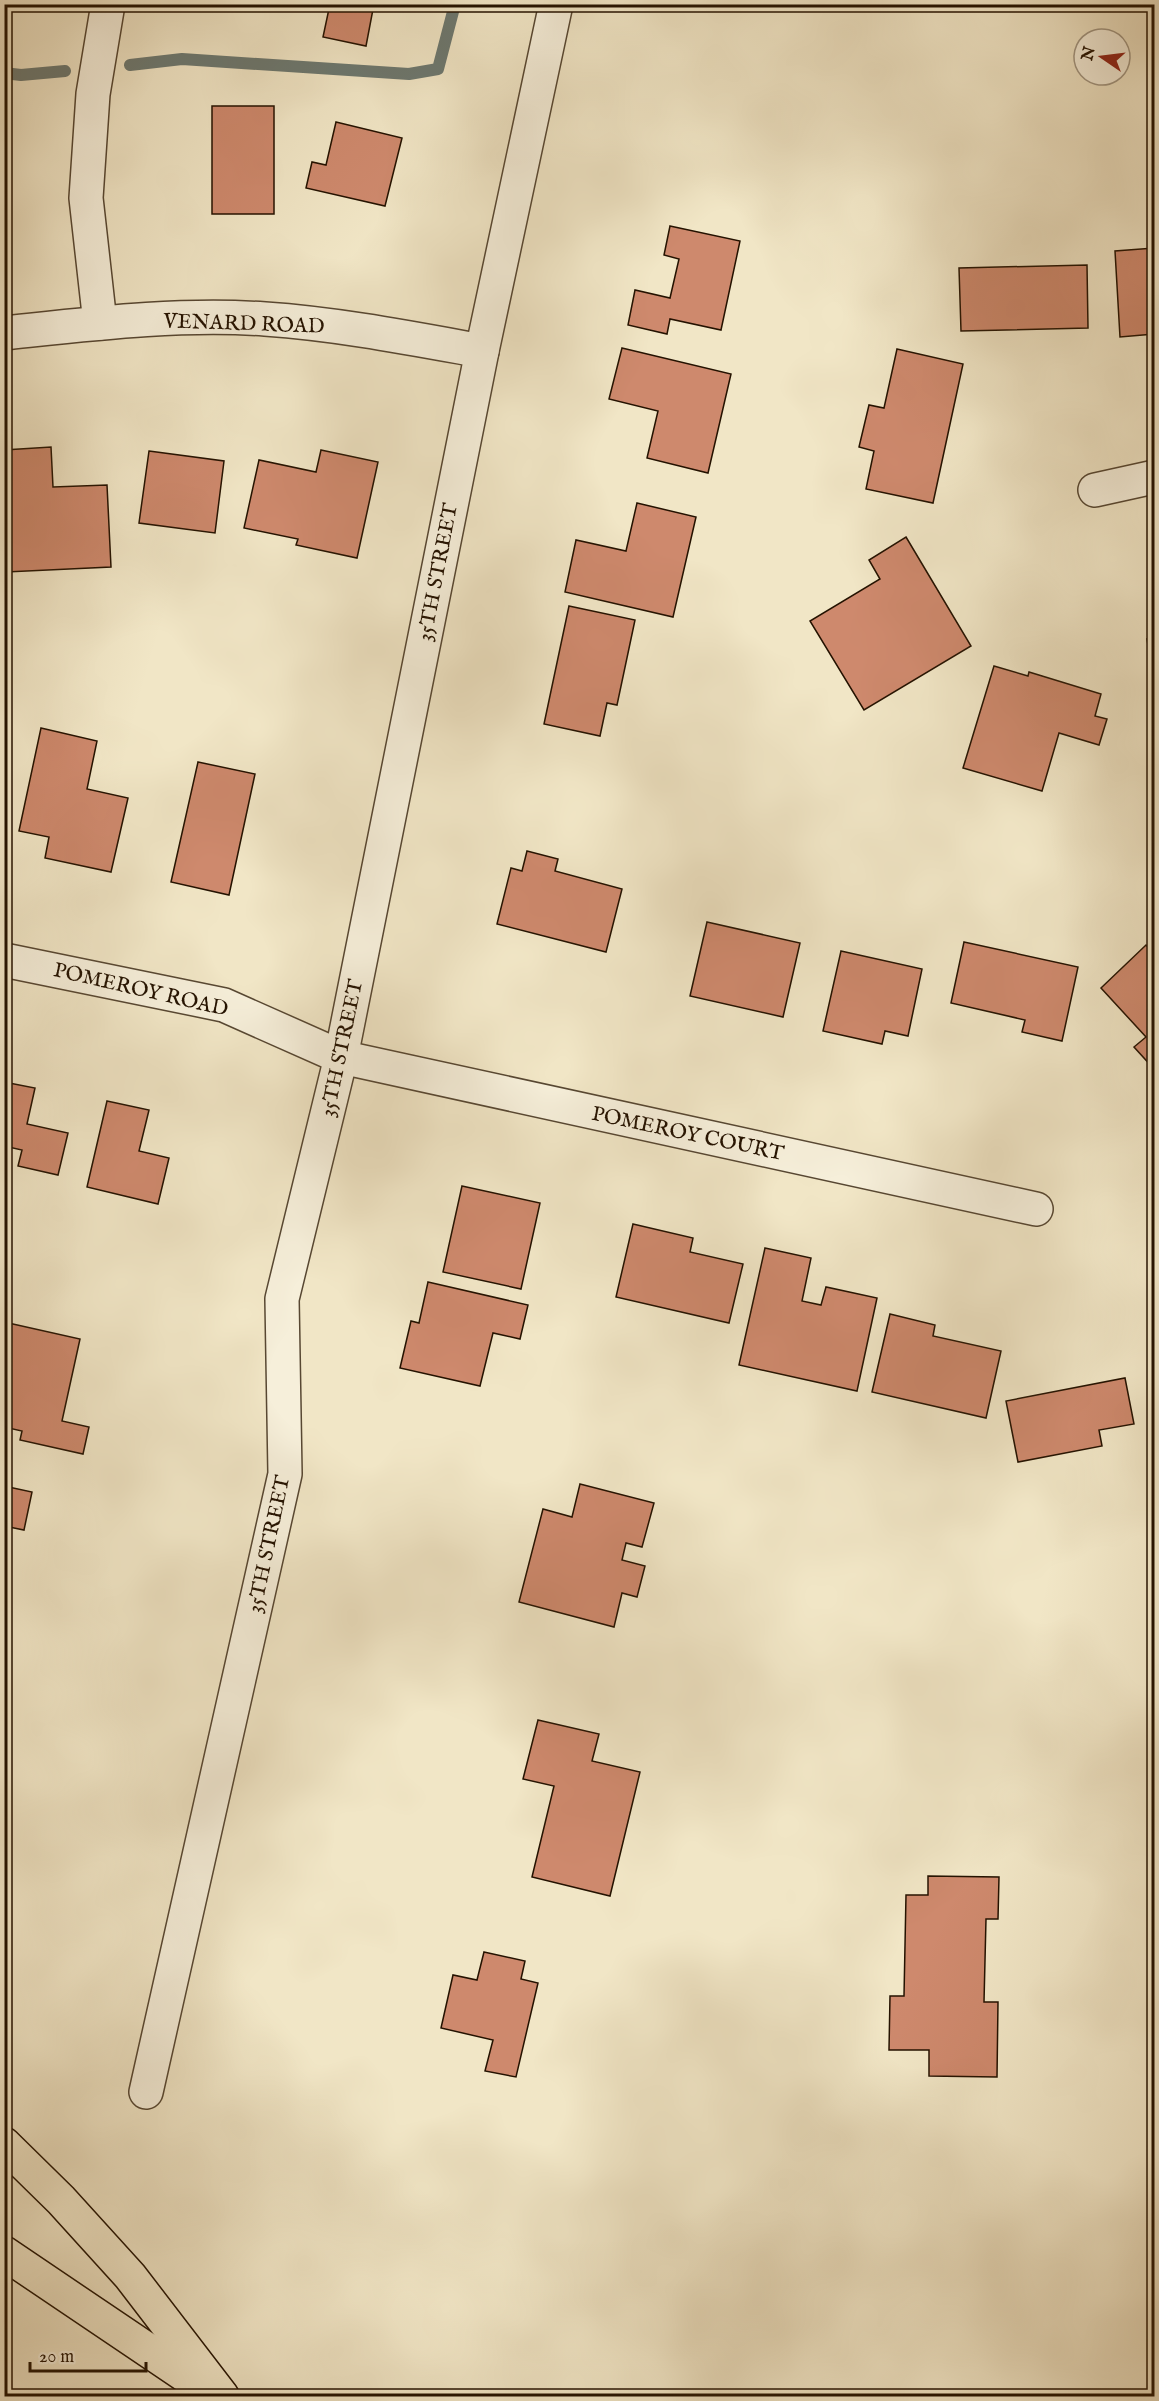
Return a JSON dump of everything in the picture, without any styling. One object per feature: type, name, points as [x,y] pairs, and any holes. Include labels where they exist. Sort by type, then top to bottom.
[{"type":"highway","points":[[4,2144],[62,2200],[130,2276],[222,2397]]},
{"type":"highway","points":[[4,2253],[216,2397]]},
{"type":"street","points":[[100,323],[86,198],[93,94],[108,4]]},
{"type":"street","name":"35TH STREET","points":[[146,2092],[285,1474],[282,1299],[341,1057],[482,351],[556,4]]},
{"type":"street","name":"VENARD ROAD","points":[[4,333],[100,323],[203,318],[263,319],[336,326],[482,351]]},
{"type":"street","points":[[1095,490],[1155,477]]},
{"type":"street","name":"POMEROY ROAD","points":[[4,960],[224,1005],[341,1057]]},
{"type":"street","name":"POMEROY COURT","points":[[341,1057],[1036,1209]]},
{"type":"building","points":[[330,4],[374,4],[366,46],[323,37]]},
{"type":"building","points":[[212,106],[274,106],[274,214],[212,214]]},
{"type":"building","points":[[336,122],[402,138],[385,206],[306,188],[312,162],[326,165]]},
{"type":"building","points":[[670,226],[740,241],[721,330],[670,319],[667,334],[628,325],[635,290],[670,298],[679,259],[664,255]]},
{"type":"building","points":[[1154,248],[1154,334],[1120,337],[1115,251]]},
{"type":"building","points":[[1087,265],[1088,328],[961,331],[959,268]]},
{"type":"building","points":[[622,348],[731,374],[708,473],[647,458],[658,411],[609,399]]},
{"type":"building","points":[[897,349],[963,364],[933,503],[866,489],[874,451],[859,447],[869,405],[884,408]]},
{"type":"building","points":[[51,447],[53,487],[107,485],[111,567],[6,572],[4,450]]},
{"type":"building","points":[[321,450],[378,462],[357,558],[296,545],[298,539],[244,528],[259,460],[316,472]]},
{"type":"building","points":[[149,451],[224,461],[215,533],[139,523]]},
{"type":"building","points":[[637,503],[696,517],[673,617],[565,592],[576,540],[626,551]]},
{"type":"building","points":[[906,537],[971,646],[864,710],[810,621],[880,579],[869,560]]},
{"type":"building","points":[[569,606],[635,620],[617,705],[607,703],[600,736],[544,724]]},
{"type":"building","points":[[1154,638],[1154,686],[1147,639]]},
{"type":"building","points":[[994,666],[1028,676],[1029,672],[1101,694],[1095,716],[1107,719],[1099,745],[1059,733],[1042,791],[963,768]]},
{"type":"building","points":[[41,728],[97,741],[87,789],[128,798],[111,872],[45,858],[49,837],[19,831]]},
{"type":"building","points":[[198,762],[255,774],[229,895],[171,882]]},
{"type":"building","points":[[527,851],[558,859],[555,871],[622,889],[606,952],[497,924],[511,868],[522,871]]},
{"type":"building","points":[[707,922],[800,943],[783,1017],[690,996]]},
{"type":"building","points":[[964,942],[1078,967],[1062,1041],[1022,1032],[1025,1020],[951,1003]]},
{"type":"building","points":[[1146,945],[1154,954],[1154,1069],[1134,1047],[1146,1037],[1101,988]]},
{"type":"building","points":[[841,951],[922,969],[908,1036],[885,1031],[882,1044],[823,1031]]},
{"type":"building","points":[[4,1082],[35,1088],[27,1124],[68,1133],[58,1175],[18,1166],[22,1150],[4,1146]]},
{"type":"building","points":[[107,1101],[149,1110],[139,1151],[169,1158],[158,1204],[87,1187]]},
{"type":"building","points":[[462,1186],[540,1203],[521,1289],[443,1272]]},
{"type":"building","points":[[633,1224],[693,1238],[690,1252],[743,1264],[729,1323],[616,1297]]},
{"type":"building","points":[[765,1248],[811,1258],[802,1301],[821,1305],[826,1287],[877,1298],[857,1391],[739,1365]]},
{"type":"building","points":[[428,1282],[528,1305],[520,1339],[493,1333],[480,1386],[400,1368],[411,1321],[419,1323]]},
{"type":"building","points":[[890,1314],[935,1325],[933,1336],[1001,1351],[986,1418],[872,1392]]},
{"type":"building","points":[[4,1322],[80,1339],[62,1421],[89,1427],[83,1454],[20,1440],[22,1431],[4,1427]]},
{"type":"building","points":[[1125,1378],[1134,1424],[1099,1430],[1102,1446],[1018,1462],[1006,1401]]},
{"type":"building","points":[[580,1484],[654,1503],[642,1547],[626,1543],[622,1560],[645,1566],[637,1597],[622,1593],[614,1627],[519,1602],[543,1509],[572,1517]]},
{"type":"building","points":[[4,1486],[32,1492],[24,1530],[4,1526]]},
{"type":"building","points":[[538,1720],[599,1734],[592,1761],[640,1772],[610,1896],[532,1877],[554,1786],[523,1779]]},
{"type":"building","points":[[928,1876],[999,1877],[998,1919],[986,1919],[984,2002],[998,2002],[997,2077],[929,2076],[929,2050],[889,2050],[890,1996],[904,1996],[906,1895],[928,1895]]},
{"type":"building","points":[[484,1952],[525,1961],[521,1979],[538,1983],[516,2077],[485,2071],[493,2040],[441,2028],[453,1975],[477,1980]]},
{"type":"waterway","points":[[130,65],[182,59],[409,74],[438,69],[455,4]]},
{"type":"waterway","points":[[4,73],[21,75],[65,71]]}]
